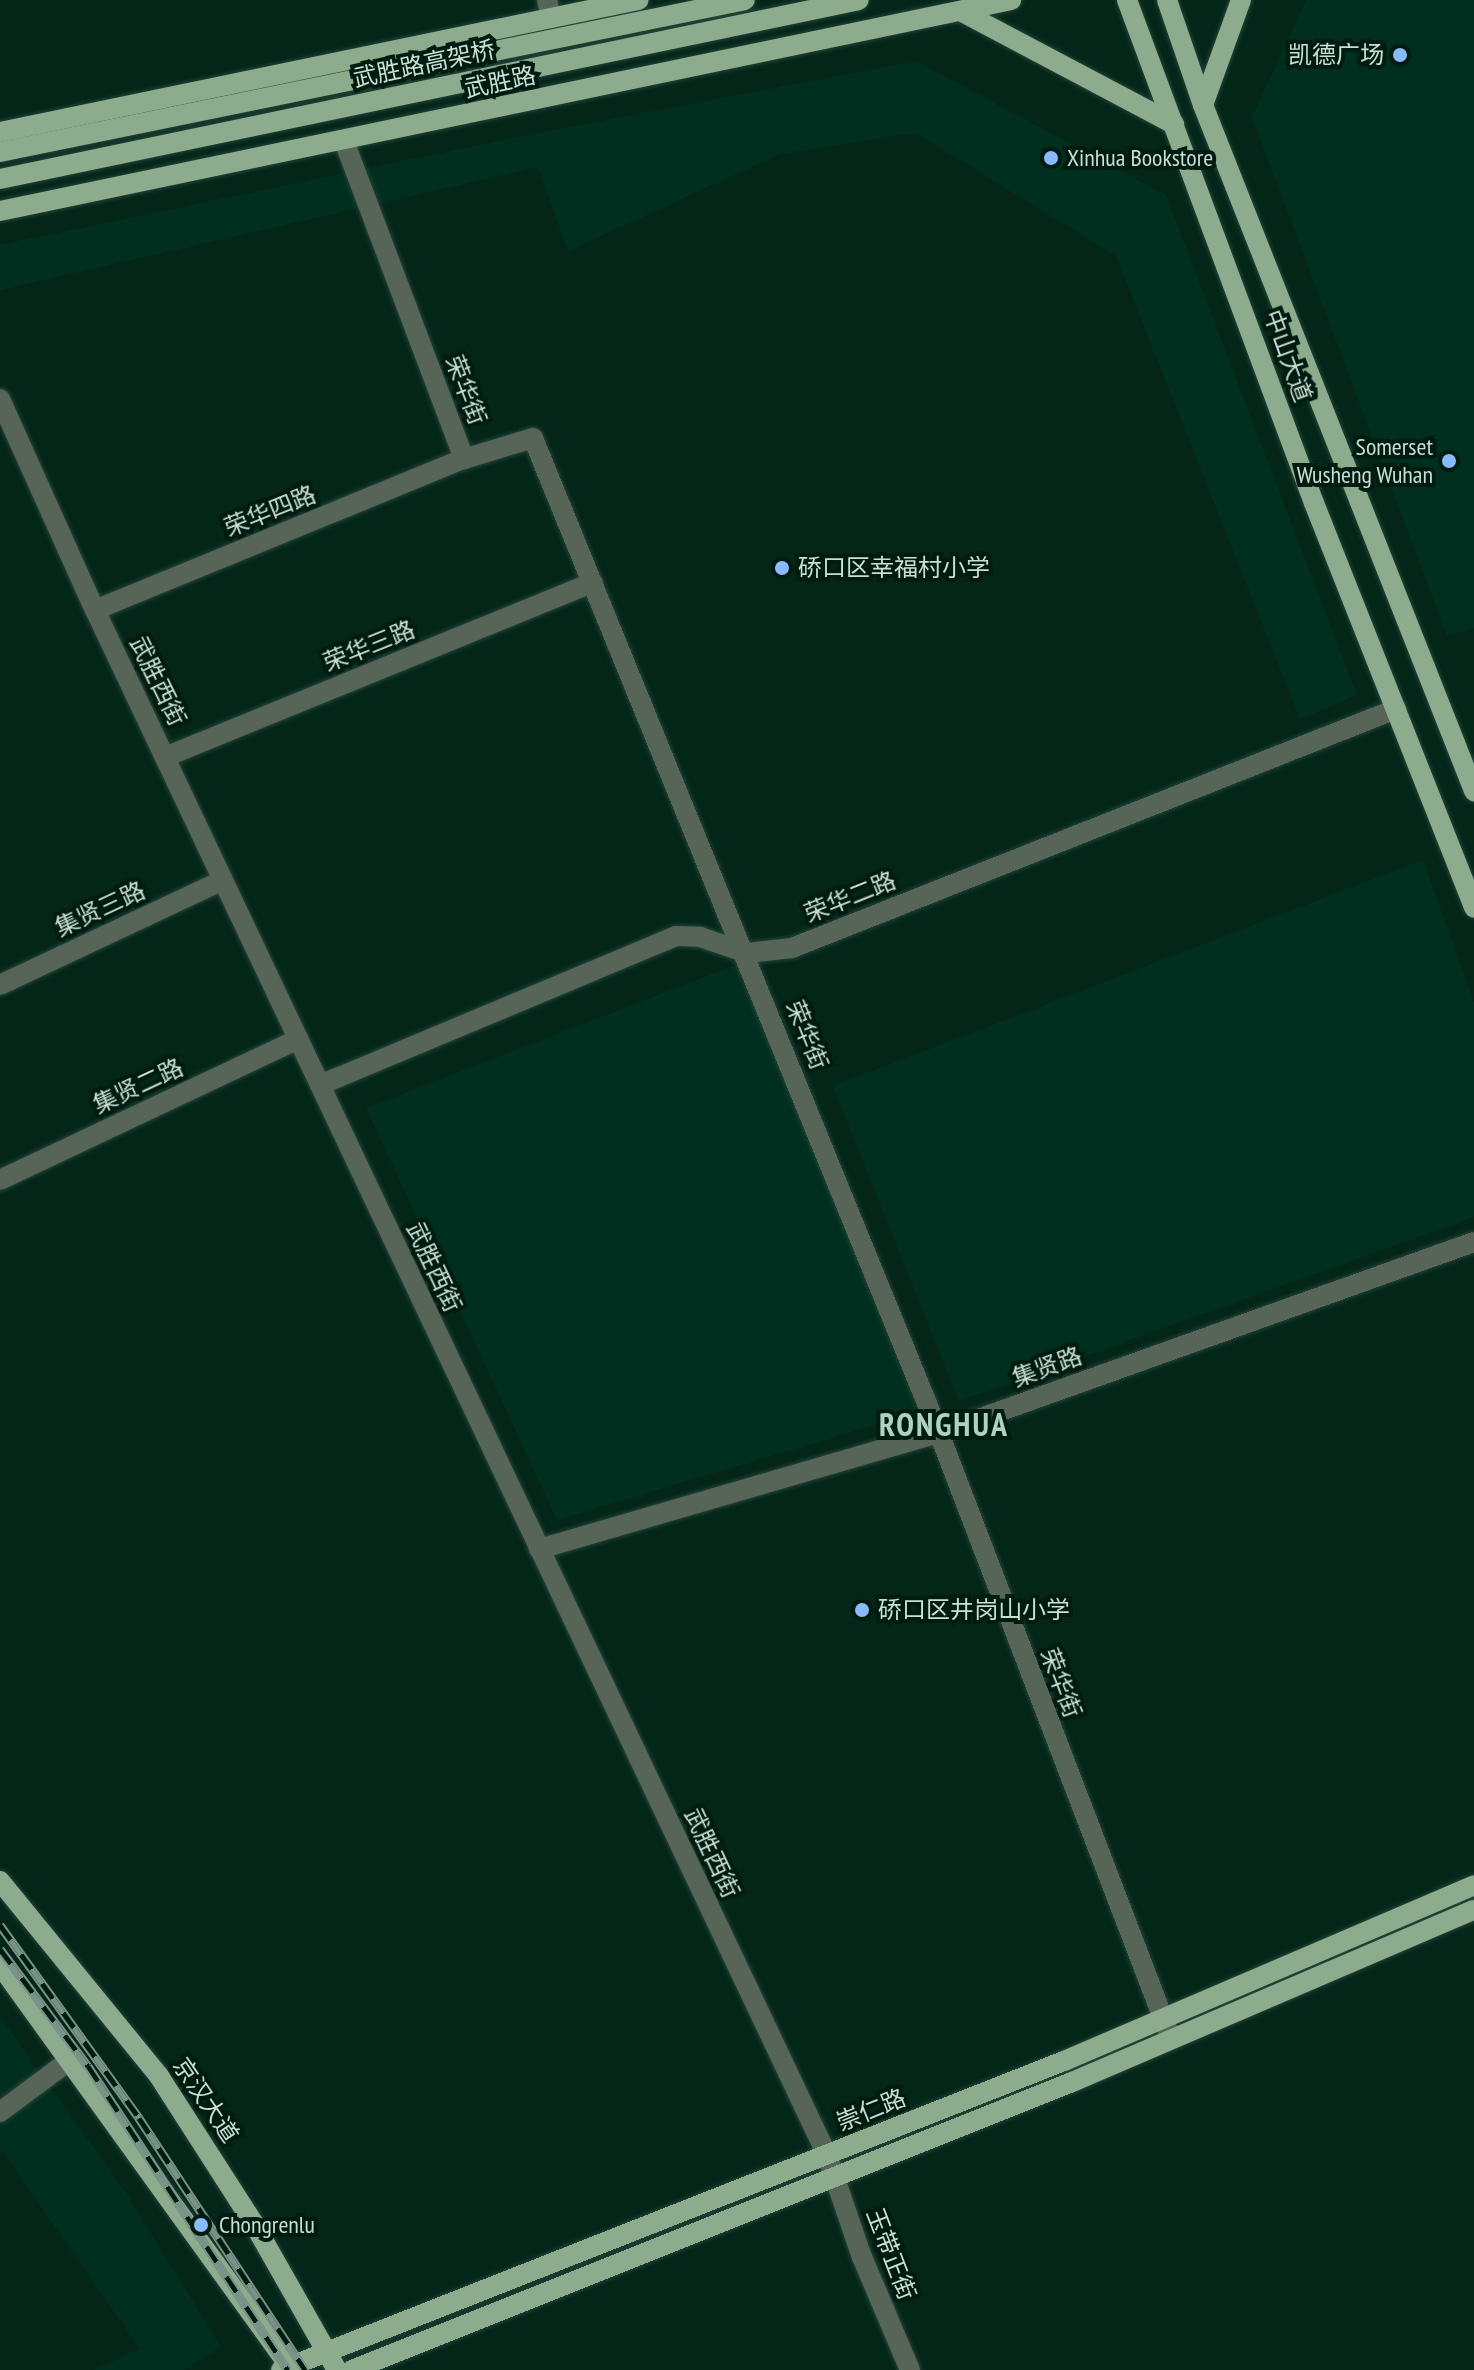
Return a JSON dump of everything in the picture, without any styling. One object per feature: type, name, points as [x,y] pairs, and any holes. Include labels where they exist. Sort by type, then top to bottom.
[{"type":"main road","points":[[0,132],[549,9],[638,0]]},
{"type":"main road","name":"武胜路高架桥","points":[[0,152],[745,0]]},
{"type":"main road","name":"武胜路高架桥","points":[[0,179],[859,0]]},
{"type":"main road","name":"武胜路","points":[[0,211],[964,13],[1011,0]]},
{"type":"main road","name":"中山大道","points":[[1127,0],[1474,907]]},
{"type":"main road","name":"中山大道","points":[[1167,0],[1203,105],[1474,791]]},
{"type":"main road","points":[[1203,105],[1241,0]]},
{"type":"main road","points":[[964,13],[1174,124]]},
{"type":"main road","name":"京汉大道","points":[[0,1881],[159,2076],[247,2211],[332,2362]]},
{"type":"main road","name":"崇仁路","points":[[288,2369],[332,2362],[1163,2018],[1474,1885]]},
{"type":"main road","name":"崇仁路","points":[[352,2370],[1171,2039],[1474,1910]]},
{"type":"main road","points":[[0,1965],[288,2369]]},
{"type":"street","name":"荣华街","points":[[344,141],[464,459],[533,438],[747,953],[939,1433],[1171,2039]]},
{"type":"street","name":"武胜西街","points":[[0,399],[95,610],[827,2155]]},
{"type":"street","name":"荣华四路","points":[[95,610],[464,459]]},
{"type":"street","name":"荣华三路","points":[[165,757],[593,582]]},
{"type":"street","name":"荣华二路","points":[[320,1085],[676,936],[700,937],[747,953],[792,948],[1396,709]]},
{"type":"street","name":"集贤三路","points":[[0,985],[223,880]]},
{"type":"street","name":"集贤二路","points":[[0,1180],[298,1039]]},
{"type":"street","name":"集贤路","points":[[539,1549],[939,1433],[1474,1242]]},
{"type":"street","points":[[0,2112],[70,2060]]},
{"type":"street","name":"玉带正街","points":[[827,2155],[862,2257],[910,2370]]},
{"type":"shaded area","points":[[1306,0],[1474,0],[1474,628],[1447,636],[1252,117]]},
{"type":"shaded area","points":[[916,61],[1166,195],[1357,695],[1300,719],[1116,256],[916,133],[780,154],[568,251],[538,167],[0,290],[0,245],[533,134]]},
{"type":"shaded area","points":[[1423,860],[1474,1002],[1474,1217],[959,1401],[833,1086]]},
{"type":"shaded area","points":[[738,964],[918,1412],[557,1520],[366,1108]]},
{"type":"shaded area","points":[[0,2017],[125,2191],[221,2347],[184,2370],[94,2370],[140,2349],[0,2148]]},
{"type":"railway","points":[[0,1925],[139,2118],[305,2370]]},
{"type":"railway","points":[[0,1949],[88,2066],[288,2370]]},
{"type":"place","name":"凯德广场","points":[[1400,55]]},
{"type":"place","name":"Xinhua Bookstore","points":[[1051,158]]},
{"type":"place","name":"Somerset Wusheng Wuhan","points":[[1449,461]]},
{"type":"place","name":"硚口区幸福村小学","points":[[782,568]]},
{"type":"place","name":"硚口区井岗山小学","points":[[862,1610]]},
{"type":"place","name":"Chongrenlu","points":[[201,2225]]},
{"type":"district","name":"RONGHUA","points":[[944,1424]]}]
